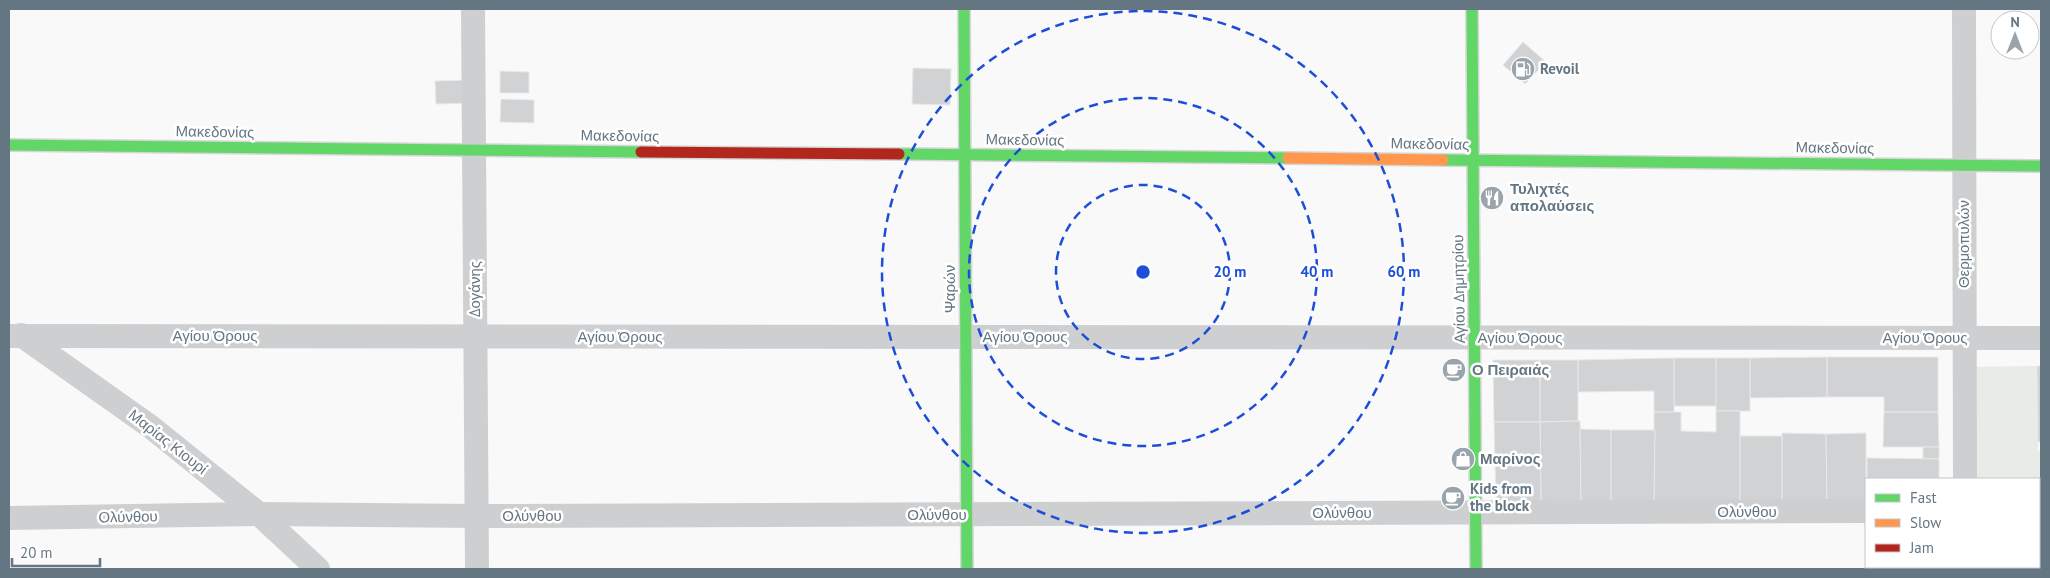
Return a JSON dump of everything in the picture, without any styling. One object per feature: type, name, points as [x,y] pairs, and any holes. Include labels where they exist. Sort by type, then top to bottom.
[{"type":"street","name":"Δογάνης","points":[[473,9],[477,569]]},
{"type":"street","name":"Ψαρών","points":[[964,9],[967,569]]},
{"type":"street","name":"Αγίου Δημητρίου","points":[[1472,9],[1476,569]]},
{"type":"street","name":"Θερμοπυλών","points":[[1964,9],[1965,478]]},
{"type":"street","name":"Μακεδονίας","points":[[9,145],[2041,166]]},
{"type":"street","name":"Αγίου Όρους","points":[[14,333],[476,337],[2041,338]]},
{"type":"street","name":"Μαρίας Κιουρί","points":[[14,333],[151,427],[259,514],[318,569]]},
{"type":"street","name":"Ολύνθου","points":[[9,518],[259,514],[477,516],[1865,511]]},
{"type":"shaded area","points":[[2037,366],[2038,451],[2041,451],[2041,506],[2040,478],[1961,478],[1960,367]]},
{"type":"building","points":[[1523,42],[1546,62],[1525,84],[1503,65]]},
{"type":"building","points":[[913,68],[951,69],[950,105],[912,104]]},
{"type":"building","points":[[500,71],[529,72],[529,93],[500,93]]},
{"type":"building","points":[[471,80],[472,103],[436,104],[435,81]]},
{"type":"building","points":[[501,99],[534,100],[534,123],[500,122]]},
{"type":"building","points":[[1827,357],[1938,357],[1938,412],[1884,412],[1884,397],[1827,397]]},
{"type":"building","points":[[1827,357],[1827,397],[1750,398],[1750,358]]},
{"type":"building","points":[[1674,358],[1716,358],[1717,406],[1674,406]]},
{"type":"building","points":[[1674,358],[1674,412],[1654,412],[1654,391],[1578,392],[1578,360]]},
{"type":"building","points":[[1716,358],[1750,358],[1750,411],[1716,411]]},
{"type":"building","points":[[1493,360],[1540,360],[1540,422],[1494,422]]},
{"type":"building","points":[[1540,360],[1578,360],[1578,421],[1540,422]]},
{"type":"building","points":[[2037,366],[2041,366],[2041,442],[2038,442]]},
{"type":"building","points":[[1716,411],[1740,411],[1740,501],[1654,501],[1654,412],[1681,412],[1681,431],[1716,432]]},
{"type":"building","points":[[1884,412],[1938,412],[1939,447],[1883,447]]},
{"type":"building","points":[[1580,421],[1581,501],[1541,502],[1540,422]]},
{"type":"building","points":[[1494,422],[1540,422],[1541,502],[1496,502]]},
{"type":"building","points":[[1580,429],[1611,430],[1611,501],[1581,501]]},
{"type":"building","points":[[1611,430],[1655,430],[1654,501],[1611,501]]},
{"type":"building","points":[[1782,433],[1826,434],[1827,501],[1782,501]]},
{"type":"building","points":[[1866,433],[1865,500],[1827,501],[1826,434]]},
{"type":"building","points":[[1740,436],[1782,436],[1782,501],[1740,501]]},
{"type":"building","points":[[1923,447],[1939,447],[1939,459],[1923,459]]},
{"type":"building","points":[[1867,458],[1939,459],[1939,478],[1867,478]]},
{"type":"building","points":[[2040,519],[2041,519],[2040,559]]},
{"type":"building","points":[[1970,568],[2022,568],[2022,569]]},
{"type":"traffic: fast","points":[[964,9],[967,569]]},
{"type":"traffic: fast","points":[[1472,9],[1476,569]]},
{"type":"traffic: fast","points":[[9,145],[641,152]]},
{"type":"traffic: fast","points":[[899,154],[1288,158]]},
{"type":"traffic: fast","points":[[1443,160],[2041,166]]},
{"type":"traffic: slow","points":[[1288,158],[1443,160]]},
{"type":"traffic: jam","points":[[641,152],[899,154]]},
{"type":"place","name":"Revoil","points":[[1523,69]]},
{"type":"place","name":"Τυλιχτές απολαύσεις","points":[[1492,198]]},
{"type":"place","name":"Ο Πειραιάς","points":[[1454,370]]},
{"type":"place","name":"Μαρίνος","points":[[1463,459]]},
{"type":"place","name":"Kids from the block","points":[[1453,498]]}]
